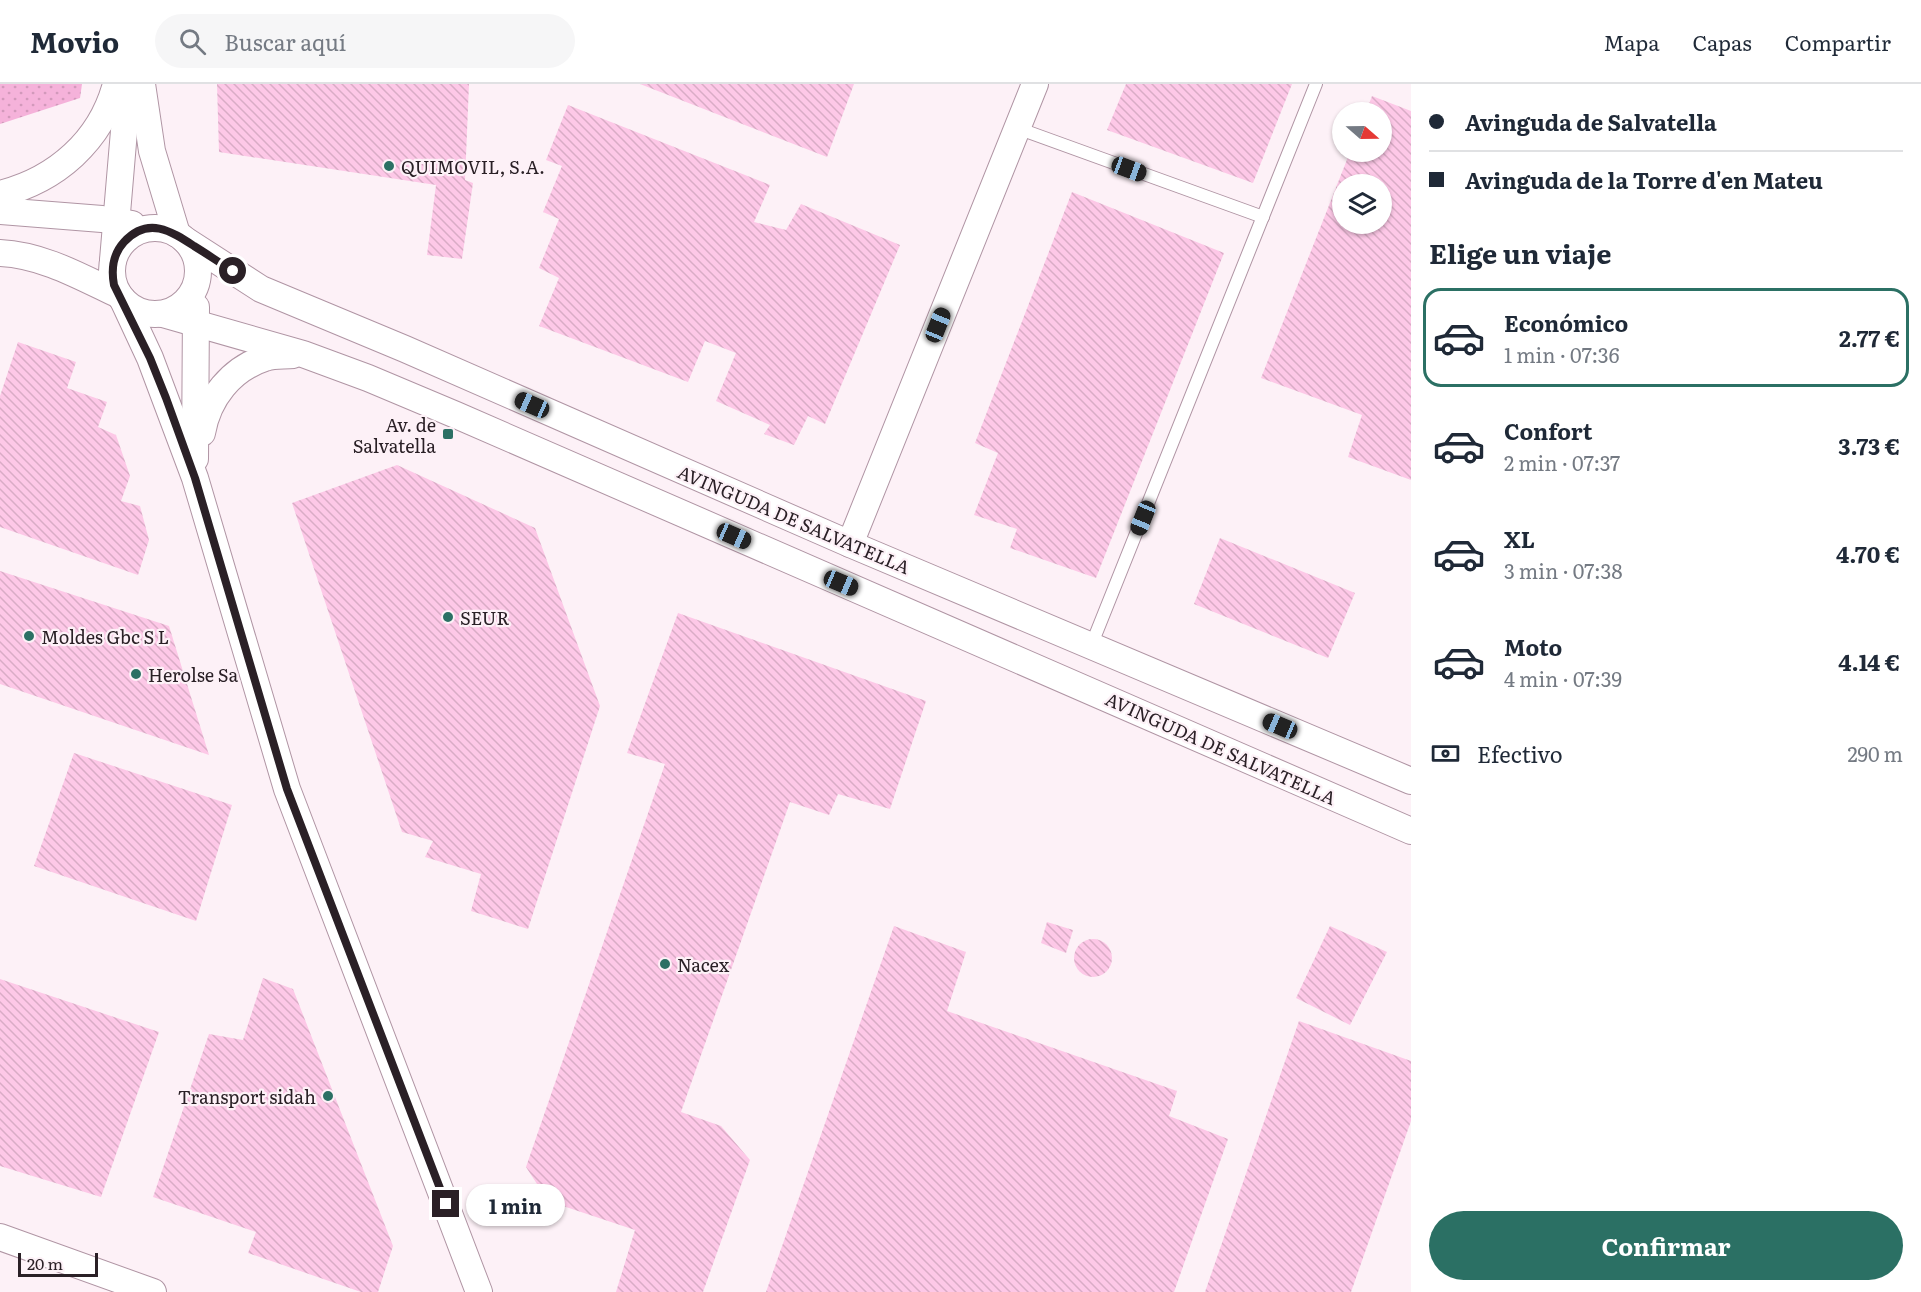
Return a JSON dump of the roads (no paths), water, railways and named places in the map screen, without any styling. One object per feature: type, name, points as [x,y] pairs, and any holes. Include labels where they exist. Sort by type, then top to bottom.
[{"type":"street","points":[[0,194],[19,189],[43,177],[80,151],[105,116],[116,84]]},
{"type":"street","points":[[128,84],[112,274],[114,285],[154,368],[195,478],[287,789],[479,1292]]},
{"type":"street","points":[[142,84],[152,151],[173,234]]},
{"type":"street","points":[[850,544],[1035,84]]},
{"type":"street","name":"AVINGUDA DE SALVATELLA","points":[[0,211],[117,222],[173,234],[261,288],[850,544],[1411,781]]},
{"type":"street","points":[[113,262],[121,246],[135,233],[146,229],[173,234],[192,249],[196,259],[198,270],[195,478]]},
{"type":"street","points":[[0,253],[33,257],[50,262],[148,314],[163,314],[174,310],[193,292],[197,281]]},
{"type":"street","name":"AVINGUDA DE SALVATELLA","points":[[163,314],[303,354],[368,378],[1411,831]]},
{"type":"street","name":"AVINGUDA DE SALVATELLA","points":[[195,478],[209,406],[224,385],[244,368],[267,357],[303,354]]},
{"type":"street","points":[[0,1237],[153,1292]]},
{"type":"lane","points":[[1091,646],[1316,84]]},
{"type":"lane","points":[[1017,128],[1263,218]]},
{"type":"place","name":"QUIMOVIL, S.A.","points":[[389,166]]},
{"type":"place","name":"Av. de Salvatella","points":[[448,434]]},
{"type":"place","name":"SEUR","points":[[448,617]]},
{"type":"place","name":"Moldes Gbc S L","points":[[29,636]]},
{"type":"place","name":"Herolse Sa","points":[[136,674]]},
{"type":"place","name":"Nacex","points":[[665,964]]},
{"type":"place","name":"Transport sidah","points":[[328,1096]]}]
